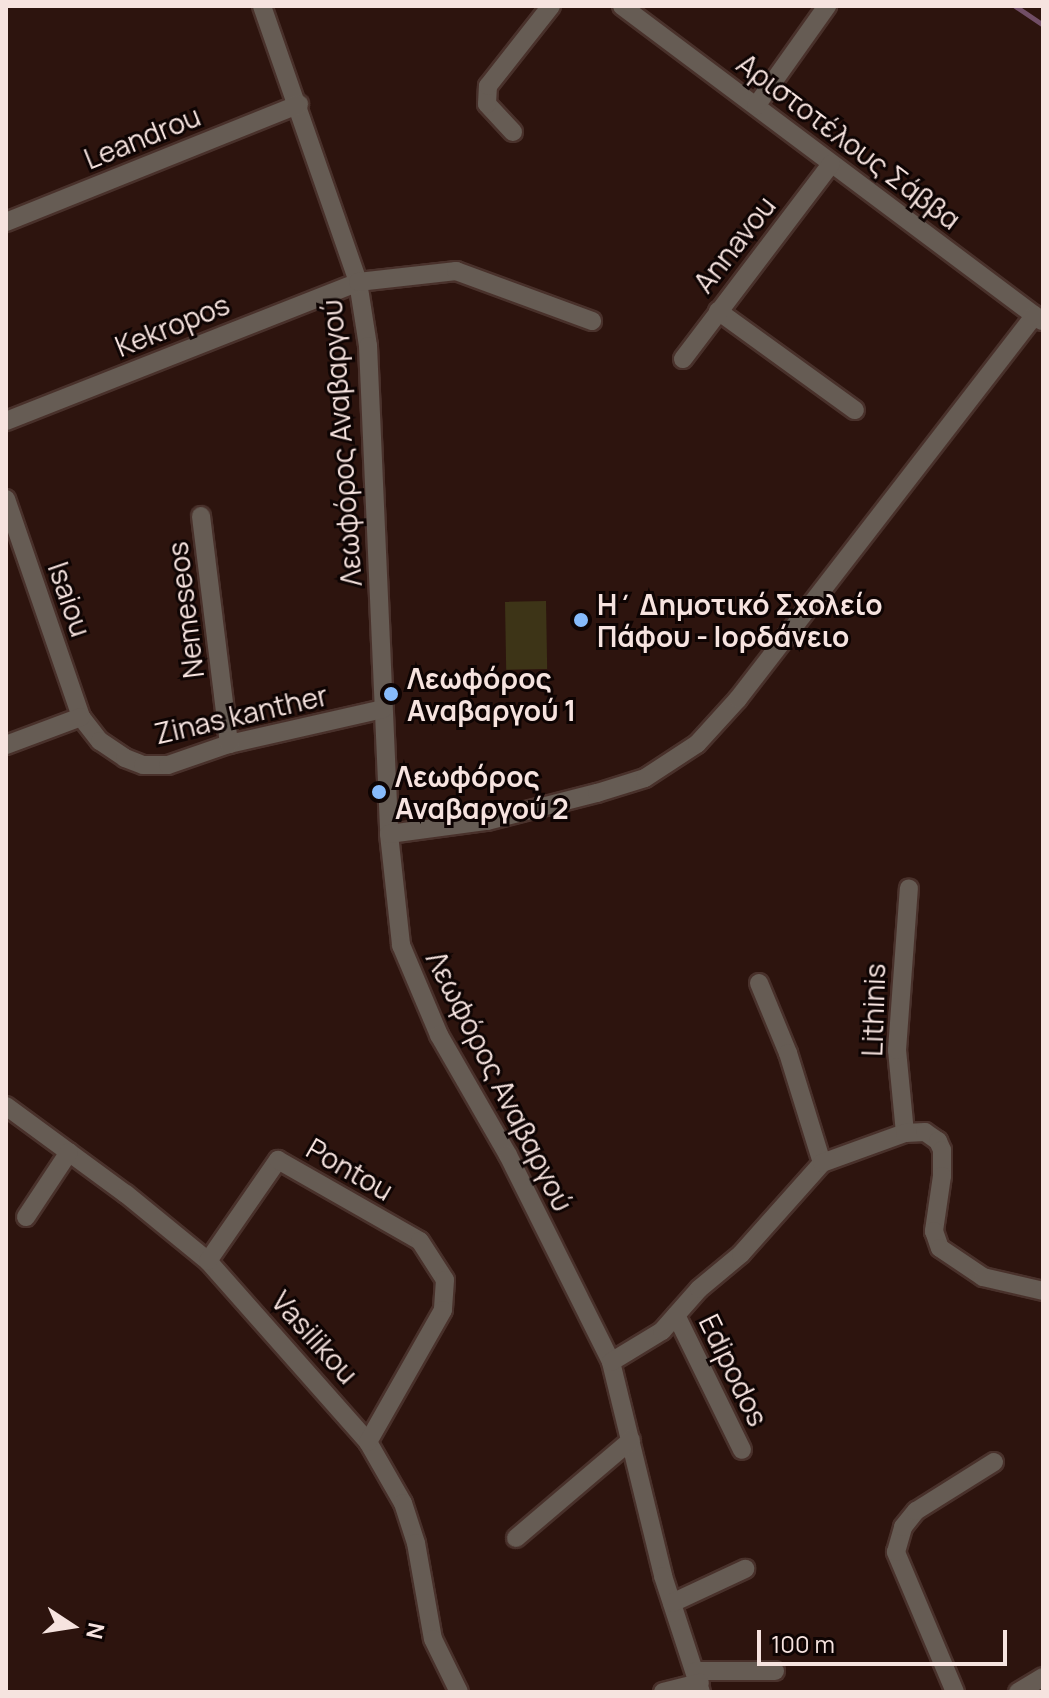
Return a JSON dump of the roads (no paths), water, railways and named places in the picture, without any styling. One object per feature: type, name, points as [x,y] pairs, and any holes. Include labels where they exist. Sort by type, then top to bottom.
[{"type":"street","name":"Λεωφόρος Αναβαργού","points":[[262,6],[299,104],[358,282],[373,415],[389,834],[401,945],[418,991],[508,1155],[611,1362],[672,1603],[699,1682]]},
{"type":"street","points":[[513,132],[487,104],[488,86],[551,6]]},
{"type":"street","name":"Αριστοτέλους Σάββα","points":[[622,6],[1039,319]]},
{"type":"street","points":[[756,106],[827,6]]},
{"type":"street","name":"Leandrou","points":[[6,222],[299,104]]},
{"type":"street","name":"Annavou","points":[[683,359],[831,164]]},
{"type":"street","name":"Kekropos","points":[[6,421],[358,282],[456,271],[592,321]]},
{"type":"street","points":[[718,311],[855,410]]},
{"type":"street","points":[[389,834],[487,821],[597,793],[645,778],[697,744],[738,699],[1039,319]]},
{"type":"street","name":"Isaiou","points":[[6,499],[81,717]]},
{"type":"street","name":"Nemeseos","points":[[201,516],[229,744]]},
{"type":"street","name":"Zinas kanther","points":[[81,717],[100,741],[143,765],[184,762],[229,744],[383,709]]},
{"type":"street","points":[[6,745],[81,717]]},
{"type":"street","name":"Lithinis","points":[[905,1133],[897,1050],[909,888]]},
{"type":"street","points":[[759,983],[788,1053],[822,1163]]},
{"type":"street","name":"Vasilikou","points":[[6,1106],[208,1261],[368,1442],[403,1503],[416,1543],[433,1639],[459,1692]]},
{"type":"street","points":[[611,1362],[643,1345],[699,1289],[741,1254],[822,1163],[905,1133],[925,1132],[938,1141],[942,1150],[942,1176],[934,1231],[940,1248],[983,1277],[1043,1291]]},
{"type":"street","points":[[26,1217],[69,1152]]},
{"type":"street","name":"Pontou","points":[[208,1261],[278,1160],[420,1241],[445,1280],[443,1310],[368,1442]]},
{"type":"street","name":"Edipodos","points":[[676,1315],[742,1450]]},
{"type":"street","points":[[516,1538],[631,1440]]},
{"type":"street","points":[[955,1692],[896,1552],[903,1527],[916,1511],[994,1462]]},
{"type":"street","points":[[672,1603],[745,1569]]},
{"type":"street","points":[[663,1692],[699,1682],[775,1671]]},
{"type":"street","points":[[1018,1692],[1043,1677]]},
{"type":"waterway","points":[[1015,6],[1043,25]]},
{"type":"place","name":"Η΄ Δημοτικό Σχολείο Πάφου - Ιορδάνειο","points":[[581,620]]},
{"type":"place","name":"Λεωφόρος Αναβαργού 1","points":[[391,694]]},
{"type":"place","name":"Λεωφόρος Αναβαργού 2","points":[[379,792]]}]
